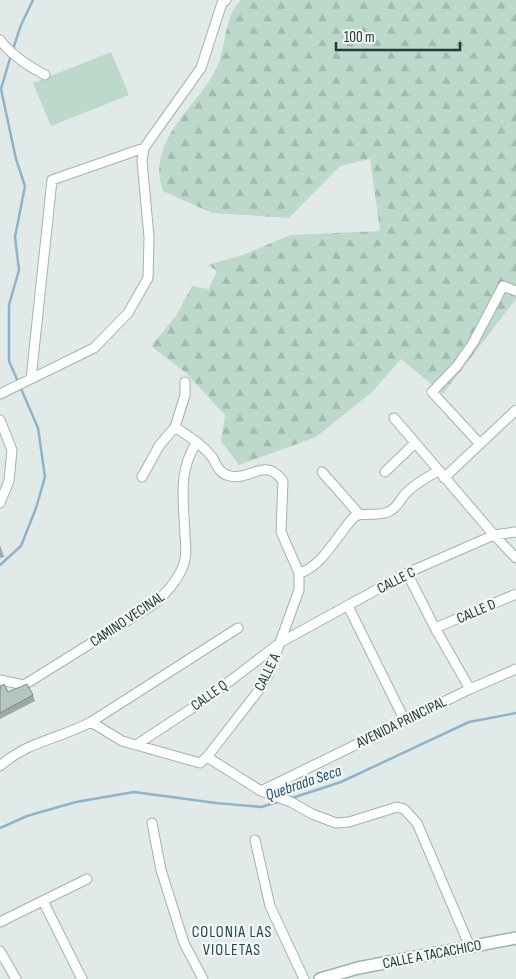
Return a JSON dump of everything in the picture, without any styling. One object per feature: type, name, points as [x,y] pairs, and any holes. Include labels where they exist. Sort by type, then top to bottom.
[{"type":"main road","name":"CALLE A TACACHICO","points":[[320,979],[358,968],[516,938]]},
{"type":"street","points":[[0,394],[94,348],[128,313],[148,278],[149,237],[142,161],[144,148],[201,68],[222,3],[226,0]]},
{"type":"street","points":[[0,40],[24,64],[45,75]]},
{"type":"street","points":[[31,379],[52,180],[144,148]]},
{"type":"street","points":[[480,444],[432,392],[457,366],[473,344],[503,286],[516,291]]},
{"type":"street","points":[[142,477],[159,446],[175,427],[185,395],[185,382]]},
{"type":"street","points":[[175,427],[197,442],[212,457],[220,472],[229,476],[238,476],[265,469],[272,470],[279,475],[284,487],[281,532],[299,573],[305,572],[316,564],[350,521],[359,514],[383,514],[389,512],[399,504],[405,494],[425,478],[441,474],[480,444],[516,410]]},
{"type":"street","points":[[394,418],[494,536],[516,558]]},
{"type":"street","points":[[0,420],[12,450],[9,481],[0,504]]},
{"type":"street","name":"CAMINO VECINAL","points":[[0,680],[24,685],[154,604],[168,592],[182,570],[186,554],[183,476],[189,453],[197,442]]},
{"type":"street","points":[[384,472],[415,444]]},
{"type":"street","points":[[322,472],[359,514]]},
{"type":"street","name":"CALLE C","points":[[281,642],[407,574],[494,536],[516,532]]},
{"type":"street","name":"CALLE A","points":[[206,757],[262,686],[268,675],[299,590],[299,573]]},
{"type":"street","points":[[407,574],[470,689]]},
{"type":"street","name":"CALLE D","points":[[435,628],[516,594]]},
{"type":"street","points":[[348,606],[405,720]]},
{"type":"street","points":[[0,766],[25,748],[74,731],[91,722],[238,628]]},
{"type":"street","name":"CALLE Q","points":[[136,746],[209,697],[281,642]]},
{"type":"street","name":"AVENIDA PRINCIPAL","points":[[261,791],[470,689],[516,670]]},
{"type":"street","points":[[91,722],[122,741],[136,746],[194,763],[200,763],[206,757],[261,791],[291,802],[316,816],[336,823],[349,822],[397,807],[404,809],[418,823],[470,947]]},
{"type":"street","points":[[152,823],[161,870],[184,943],[203,979]]},
{"type":"street","points":[[255,840],[270,906],[304,979]]},
{"type":"street","points":[[0,922],[87,879]]},
{"type":"street","points":[[43,901],[82,979]]},
{"type":"street","points":[[0,951],[16,979]]},
{"type":"green space","points":[[241,0],[516,0],[516,299],[443,394],[401,359],[372,392],[316,437],[239,465],[221,441],[225,415],[186,373],[151,346],[176,316],[192,286],[209,289],[217,271],[208,265],[243,255],[290,235],[380,231],[370,159],[340,166],[289,218],[212,213],[163,191],[159,165],[165,144],[179,121],[212,77],[221,57],[232,13]]},
{"type":"green space","points":[[111,52],[129,95],[51,126],[33,83]]},
{"type":"building","points":[[4,684],[8,692],[27,684],[33,695],[0,713],[0,687]]},
{"type":"waterway","name":"Quebrada Seca","points":[[13,49],[21,25],[33,0]]},
{"type":"waterway","name":"Quebrada Seca","points":[[0,565],[21,546],[36,508],[45,477],[38,428],[9,361],[9,305],[19,270],[15,237],[25,186],[16,159],[1,89],[11,55]]},
{"type":"waterway","name":"Quebrada Seca","points":[[289,799],[341,782],[469,722],[516,713]]},
{"type":"waterway","name":"Quebrada Seca","points":[[0,828],[27,816],[76,802],[134,792],[261,807],[281,801]]},
{"type":"district","name":"COLONIA LAS VIOLETAS","points":[[232,940]]}]
